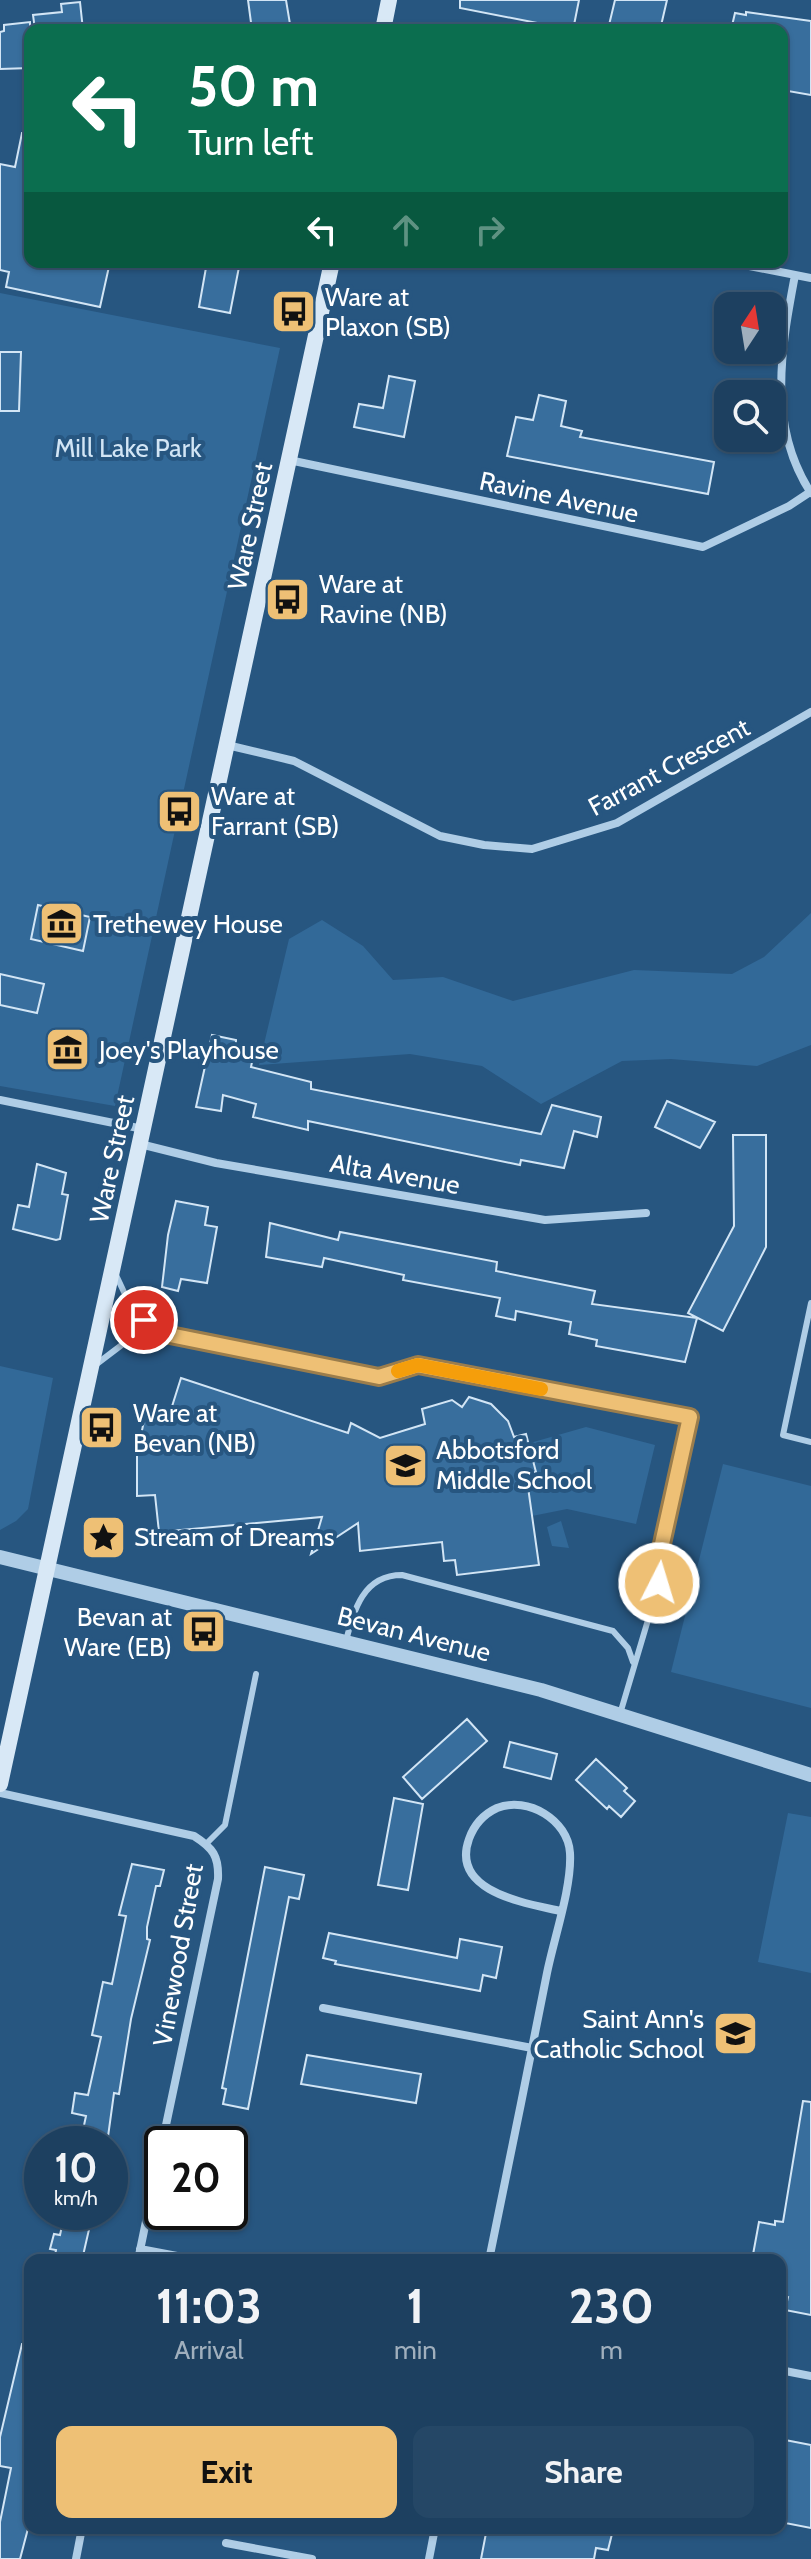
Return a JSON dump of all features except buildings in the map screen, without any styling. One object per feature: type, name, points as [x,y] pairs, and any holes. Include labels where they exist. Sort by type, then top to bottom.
[{"type":"main road","points":[[384,24],[389,0]]},
{"type":"main road","name":"Ware Street","points":[[0,1784],[331,268]]},
{"type":"street","points":[[759,268],[811,278]]},
{"type":"street","points":[[795,275],[782,348],[780,410],[798,470],[810,492]]},
{"type":"street","name":"Ravine Avenue","points":[[289,460],[703,547],[789,506],[810,492]]},
{"type":"street","name":"Farrant Crescent","points":[[227,745],[294,761],[440,836],[484,845],[532,849],[617,823],[811,712]]},
{"type":"street","name":"Alta Avenue","points":[[0,1100],[142,1137],[216,1163],[545,1220],[646,1213]]},
{"type":"street","name":"Bevan Avenue","points":[[0,1557],[346,1641],[620,1714],[811,1775]]},
{"type":"street","name":"Vinewood Street","points":[[0,1793],[194,1836],[206,1844],[219,1861],[218,1879],[166,2126]]},
{"type":"street","points":[[490,2254],[560,1911],[570,1852],[559,1825],[534,1809],[513,1805],[484,1816],[468,1842],[466,1858],[472,1874],[498,1895],[560,1911]]},
{"type":"street","points":[[323,2008],[532,2048]]},
{"type":"street","name":"Vinewood Street","points":[[139,2254],[144,2230]]},
{"type":"street","points":[[140,2249],[166,2254]]},
{"type":"street","points":[[786,2371],[811,2376]]},
{"type":"street","points":[[76,2559],[81,2534]]},
{"type":"street","points":[[429,2559],[434,2534]]},
{"type":"street","points":[[226,2543],[312,2559]]},
{"type":"lane","points":[[113,1268],[131,1307],[155,1332]]},
{"type":"lane","points":[[811,1303],[783,1435],[811,1442]]},
{"type":"lane","points":[[91,1368],[123,1344],[155,1332],[379,1377],[418,1365],[690,1417],[656,1571],[659,1583],[620,1714]]},
{"type":"lane","points":[[346,1641],[354,1610],[374,1581],[387,1575],[402,1575],[613,1631],[628,1648],[633,1662]]},
{"type":"lane","points":[[206,1844],[225,1825],[256,1674]]},
{"type":"green space","name":"Mill Lake Park","points":[[0,293],[280,348],[115,1106],[0,1086]]},
{"type":"green space","points":[[811,913],[811,1045],[757,1066],[671,1059],[622,1061],[541,1104],[482,1066],[410,1054],[259,1065],[289,939],[322,920],[363,946],[393,980],[443,977],[513,1001],[634,970],[732,974],[764,957]]},
{"type":"green space","points":[[0,1366],[53,1378],[28,1509],[0,1530]]},
{"type":"green space","points":[[586,1427],[655,1445],[636,1524],[567,1509],[532,1516],[523,1445]]},
{"type":"green space","points":[[723,1464],[811,1486],[811,1708],[671,1672]]},
{"type":"green space","points":[[561,1521],[569,1548],[552,1546],[547,1527]]},
{"type":"green space","points":[[788,1813],[811,1817],[811,1973],[758,1962]]},
{"type":"slow traffic","points":[[398,1371],[418,1365],[541,1389]]},
{"type":"place","name":"Ware at Plaxon (SB)","points":[[294,312]]},
{"type":"place","name":"Ware at Ravine (NB)","points":[[288,599]]},
{"type":"place","name":"Ware at Farrant (SB)","points":[[180,811]]},
{"type":"place","name":"Trethewey House","points":[[62,924]]},
{"type":"place","name":"Joey's Playhouse","points":[[68,1050]]},
{"type":"place","name":"Ware at Bevan (NB)","points":[[102,1428]]},
{"type":"place","name":"Abbotsford Middle School","points":[[405,1465]]},
{"type":"place","name":"Stream of Dreams","points":[[103,1537]]},
{"type":"place","name":"Bevan at Ware (EB)","points":[[203,1632]]},
{"type":"place","name":"Saint Ann's Catholic School","points":[[735,2034]]},
{"type":"route","points":[[144,1320],[155,1332],[379,1377],[418,1365],[690,1417],[656,1571],[659,1583]]}]
